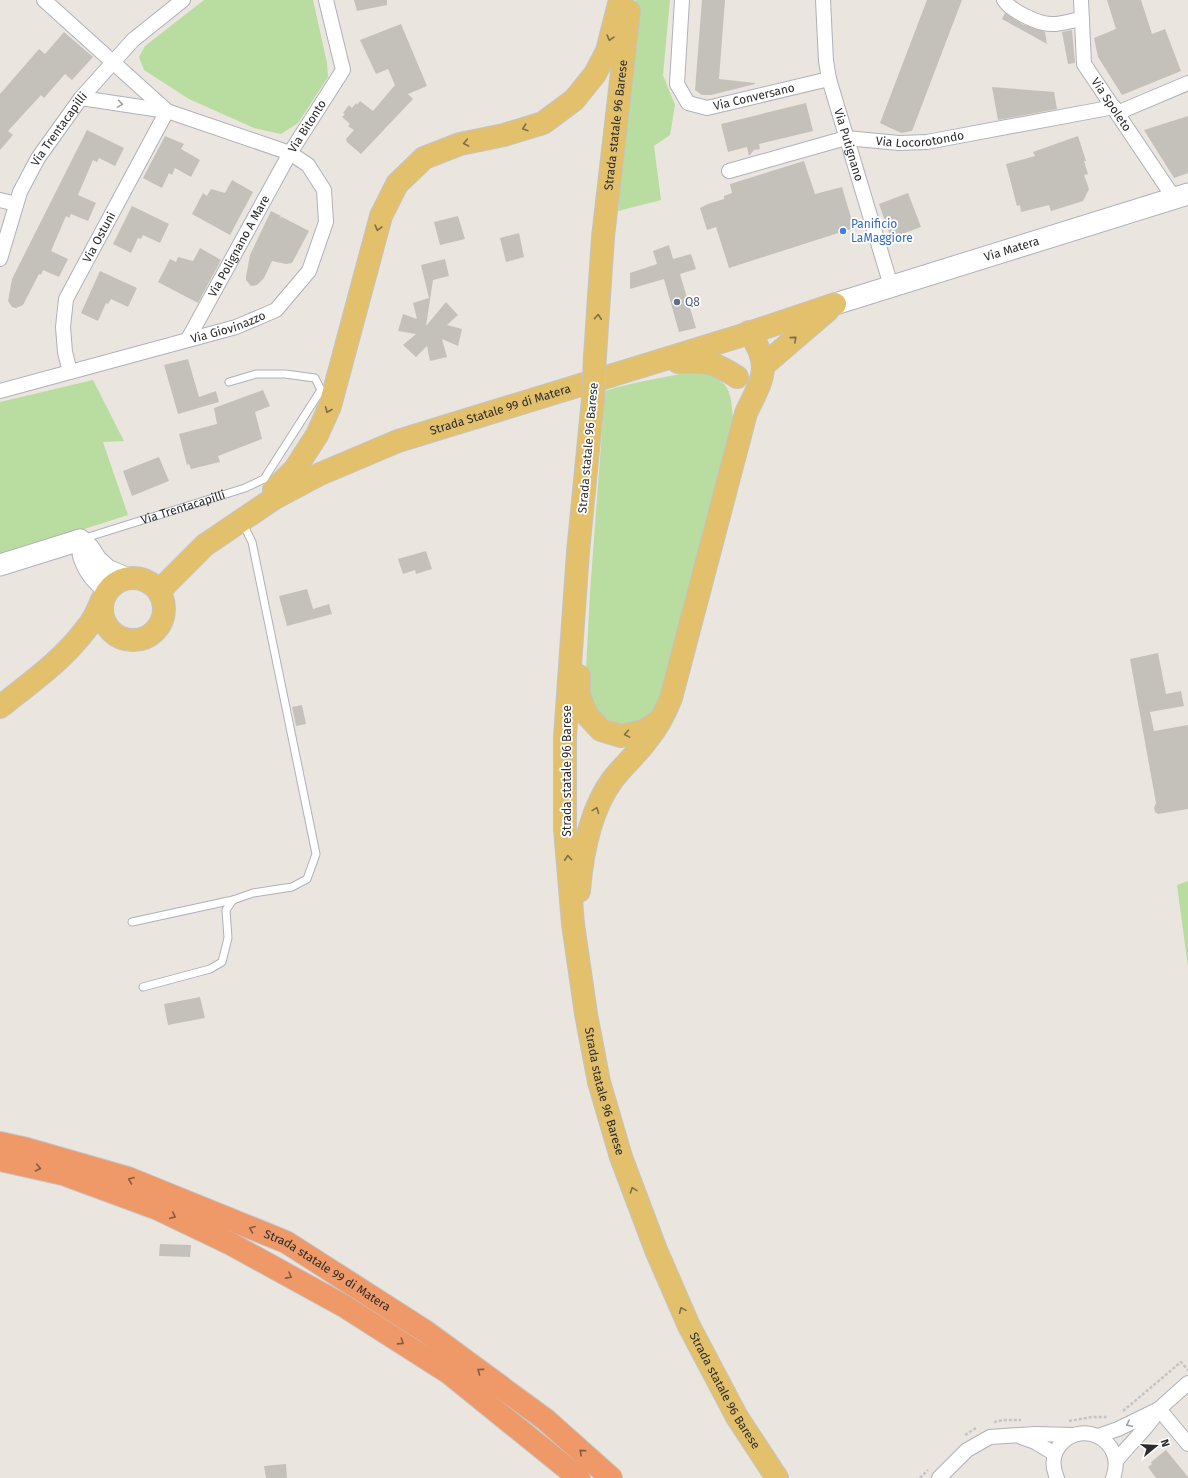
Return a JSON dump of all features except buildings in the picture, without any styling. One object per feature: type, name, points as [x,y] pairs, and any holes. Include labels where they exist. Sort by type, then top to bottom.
[{"type":"highway","name":"Strada statale 99 di Matera","points":[[0,1143],[27,1149],[128,1178],[286,1242],[425,1331],[546,1420],[611,1478]]},
{"type":"highway","name":"Strada statale 99 di Matera","points":[[0,1160],[63,1174],[158,1209],[238,1247],[344,1306],[449,1374],[580,1478]]},
{"type":"main road","points":[[258,508],[295,469],[318,435],[330,406],[381,216],[397,184],[424,158],[460,144],[504,135],[543,123],[574,100],[595,74],[607,51],[620,0]]},
{"type":"main road","name":"Strada statale 96 Barese","points":[[629,0],[603,238],[592,400],[578,552],[564,738],[565,829],[573,924],[586,1014],[599,1082],[621,1157],[656,1250],[689,1326],[737,1417],[777,1478]]},
{"type":"main road","points":[[764,365],[835,304]]},
{"type":"main road","name":"Strada Statale 99 di Matera","points":[[143,583],[205,545],[258,508],[314,477],[398,441],[745,334],[835,304]]},
{"type":"main road","points":[[586,1014],[579,890],[588,831],[600,802],[612,780],[647,741],[662,719],[671,698],[746,413],[760,384],[764,365],[759,346],[745,334],[735,356],[736,377],[746,413]]},
{"type":"main road","points":[[652,363],[704,362],[722,367],[736,377]]},
{"type":"main road","points":[[578,552],[579,696],[587,715],[602,730],[621,736],[644,731],[662,719]]},
{"type":"main road","points":[[0,707],[48,669],[74,644],[87,628],[105,594],[119,580],[143,583],[163,601],[164,611],[162,621],[156,630],[149,636],[139,640],[129,641],[119,638],[110,632],[102,617],[101,608],[105,594]]},
{"type":"main road","points":[[48,669],[110,632]]},
{"type":"street","name":"Via Bitonto","points":[[44,0],[166,111]]},
{"type":"street","name":"Via Trentacapilli","points":[[0,259],[20,192],[38,158],[81,98],[114,63],[133,40],[183,0]]},
{"type":"street","name":"Via Bitonto","points":[[81,98],[166,111],[290,153],[343,70],[326,0]]},
{"type":"street","name":"Via Conversano","points":[[682,0],[677,84],[688,103],[707,108],[829,79]]},
{"type":"street","name":"Via Putignano","points":[[823,0],[826,61],[829,79],[891,286]]},
{"type":"street","points":[[1004,0],[1015,10],[1040,22],[1051,24],[1082,19]]},
{"type":"street","name":"Via Spoleto","points":[[1081,0],[1084,64],[1116,110],[1181,196]]},
{"type":"street","name":"Via Locorotondo","points":[[729,171],[846,138],[899,143],[927,142],[1116,110],[1188,83]]},
{"type":"street","name":"Via Ostuni","points":[[70,372],[62,327],[66,298],[166,111]]},
{"type":"street","name":"Via Giovinazzo","points":[[0,391],[236,327],[276,310],[309,271],[326,222],[324,190],[308,165],[290,153]]},
{"type":"street","name":"Via Polignano A Mare","points":[[188,340],[290,153]]},
{"type":"street","name":"Via Matera","points":[[835,304],[1181,196]]},
{"type":"street","points":[[0,200],[16,204]]},
{"type":"street","name":"Via Trentacapilli","points":[[0,565],[80,540]]},
{"type":"street","points":[[80,540],[89,549],[96,560],[107,570],[143,583]]},
{"type":"street","points":[[80,540],[89,570],[105,594]]},
{"type":"street","points":[[1116,1461],[1126,1447],[1153,1418],[1159,1409],[1188,1383]]},
{"type":"street","points":[[1098,1436],[1118,1429],[1159,1409]]},
{"type":"street","points":[[1159,1409],[1188,1444]]},
{"type":"street","points":[[939,1478],[967,1450],[990,1437],[1015,1435],[1073,1435],[1085,1433],[1098,1436],[1110,1446],[1116,1461],[1116,1469],[1113,1478]]},
{"type":"street","points":[[1015,1435],[1035,1442],[1055,1454]]},
{"type":"street","points":[[1054,1476],[1053,1463],[1055,1454],[1059,1446],[1073,1435]]},
{"type":"lane","name":"Via Trentacapilli","points":[[80,540],[245,488],[264,479],[321,390],[315,378],[285,374],[256,374],[229,382]]},
{"type":"lane","points":[[132,922],[233,900],[253,893],[292,887],[307,879],[316,854],[252,542],[241,520]]},
{"type":"lane","points":[[143,987],[210,969],[222,962],[228,938],[226,910],[233,900]]},
{"type":"path","points":[[1119,1414],[1181,1362],[1188,1370]]},
{"type":"path","points":[[1066,1422],[1092,1417],[1105,1418],[1113,1416]]},
{"type":"path","points":[[988,1423],[1003,1420],[1024,1420]]},
{"type":"path","points":[[963,1436],[969,1431],[982,1426]]},
{"type":"path","points":[[920,1478],[930,1467]]},
{"type":"green space","points":[[204,0],[313,0],[327,63],[328,77],[298,123],[281,134],[254,128],[189,99],[144,70],[139,57],[145,46]]},
{"type":"green space","points":[[636,0],[670,0],[663,75],[675,105],[670,135],[654,146],[661,200],[618,211]]},
{"type":"green space","points":[[697,370],[716,378],[726,387],[731,400],[733,420],[663,706],[652,720],[620,726],[593,711],[585,688],[590,592],[605,391]]},
{"type":"green space","points":[[93,380],[124,441],[103,442],[128,515],[0,556],[0,402]]},
{"type":"green space","points":[[1188,881],[1188,967],[1177,885]]},
{"type":"place","name":"Panificio LaMaggiore","points":[[843,231]]},
{"type":"place","name":"Q8","points":[[677,302]]}]
